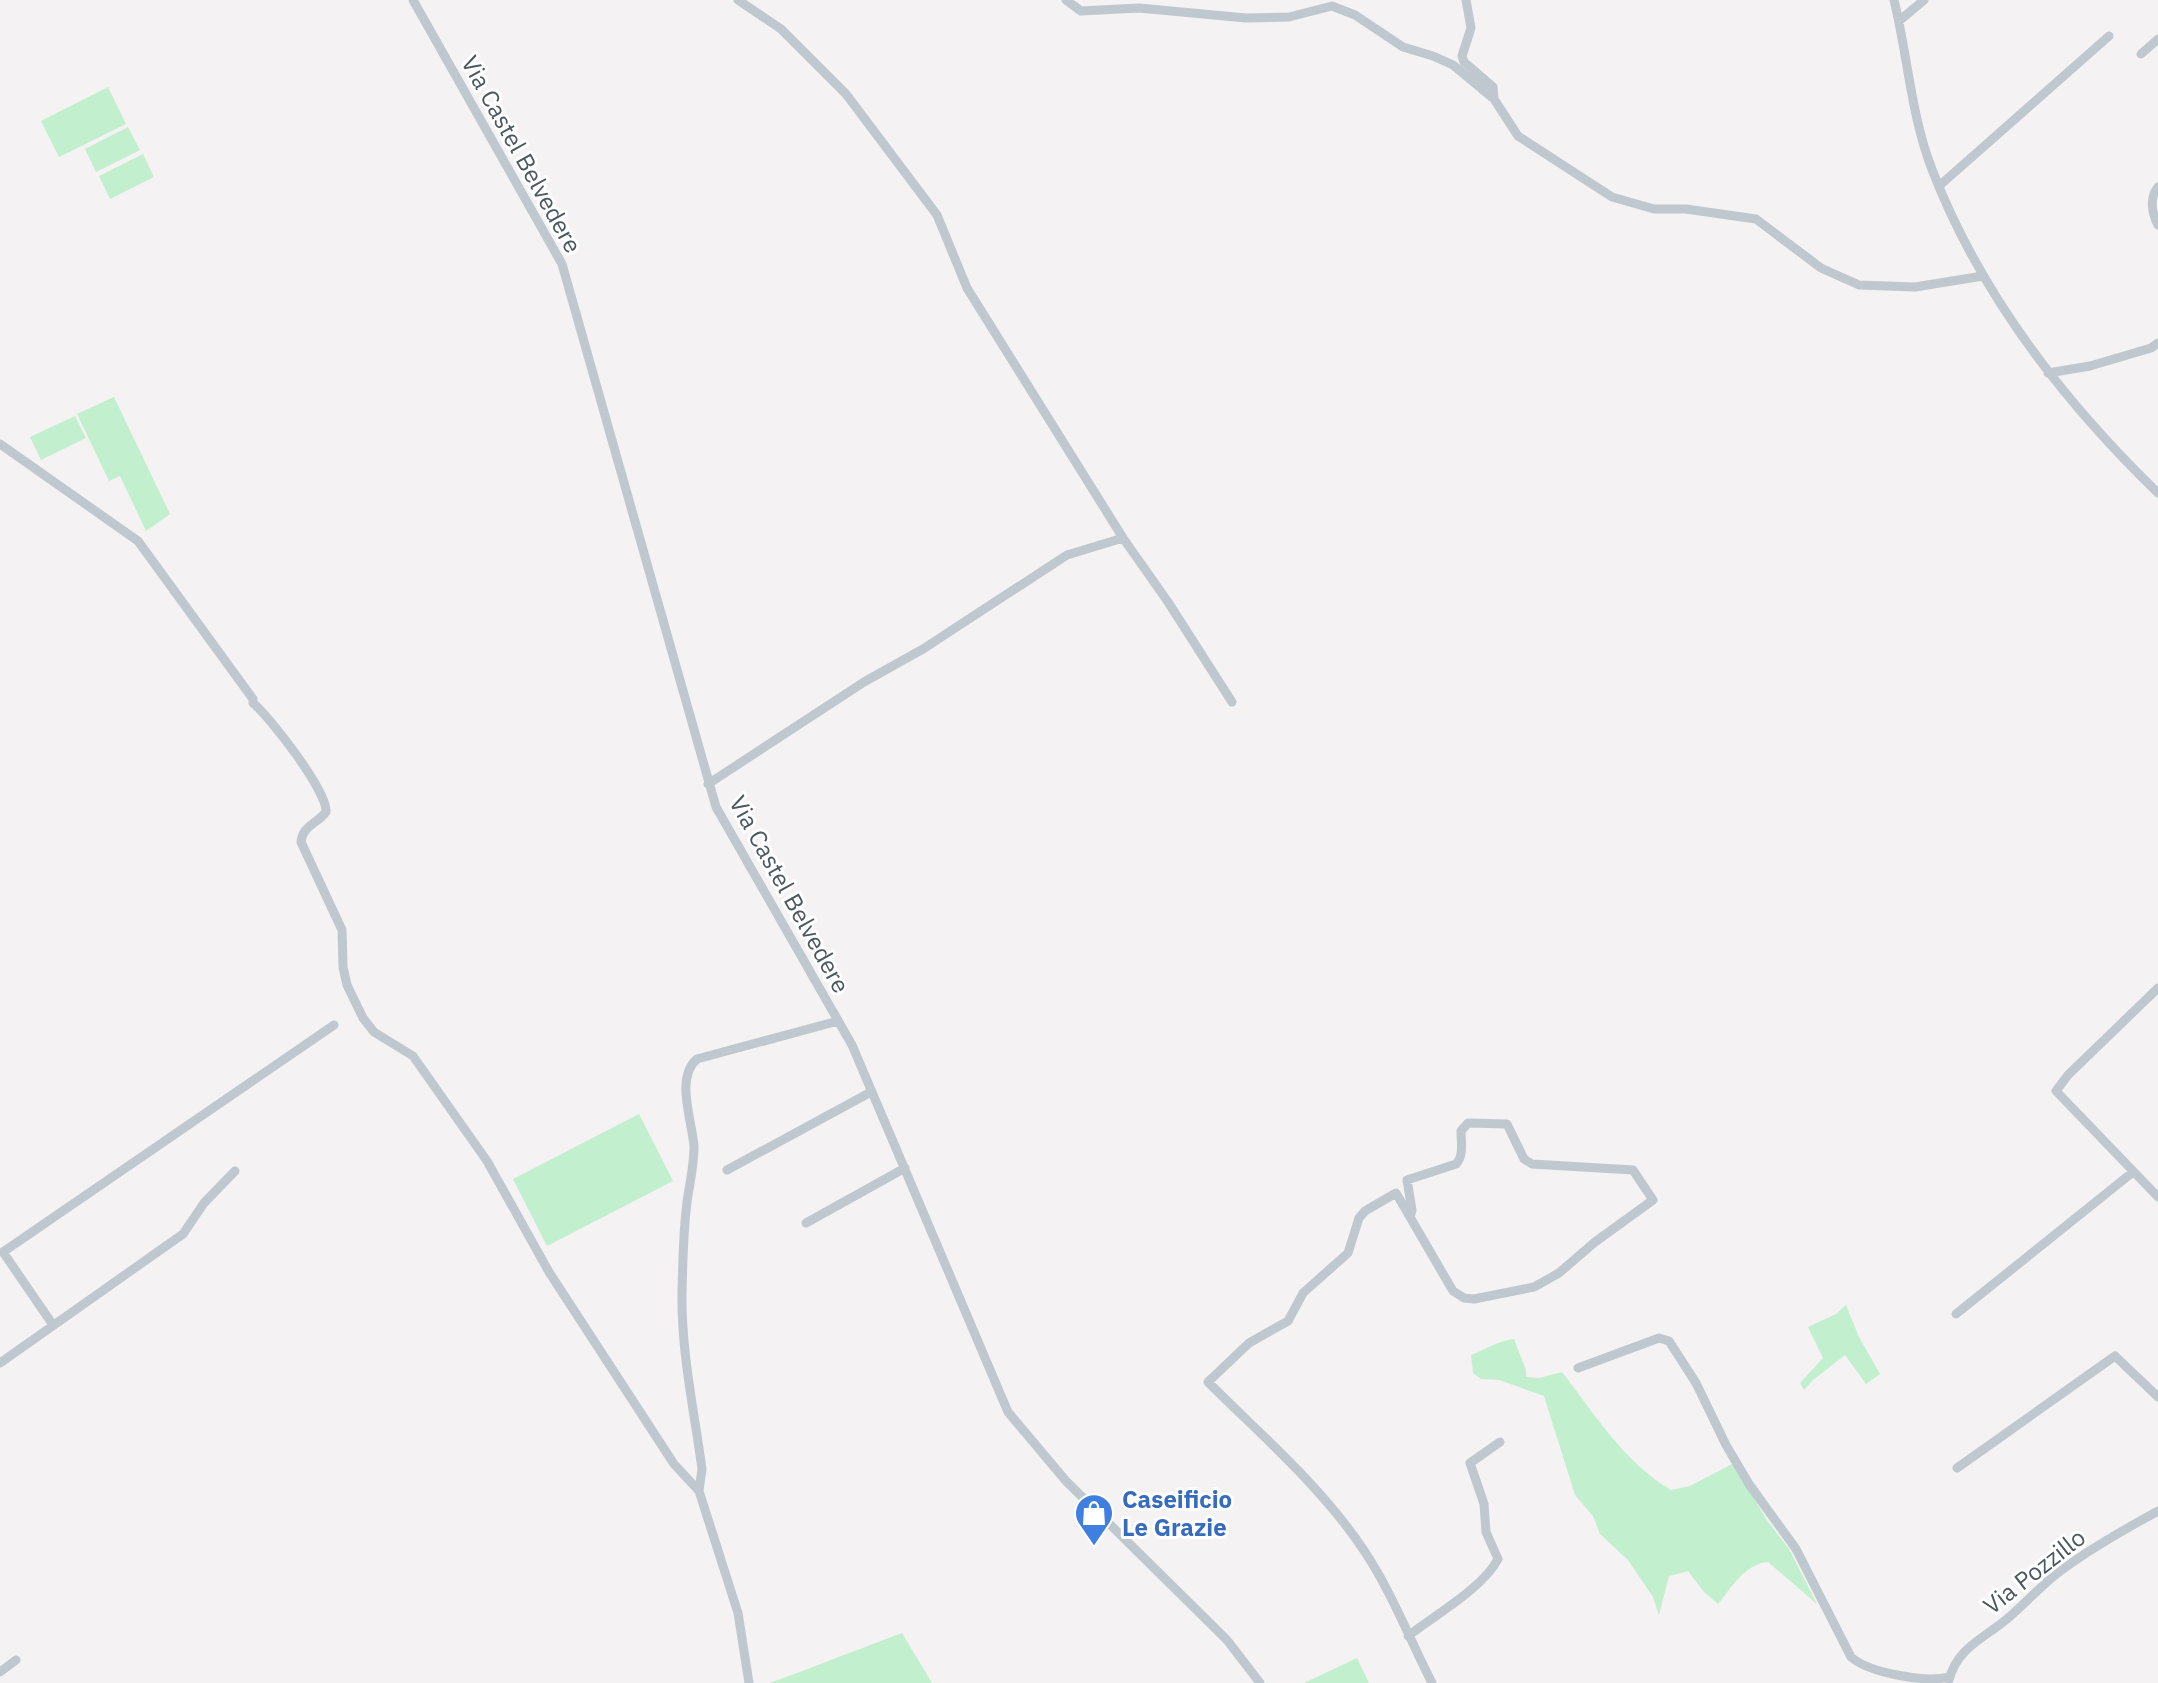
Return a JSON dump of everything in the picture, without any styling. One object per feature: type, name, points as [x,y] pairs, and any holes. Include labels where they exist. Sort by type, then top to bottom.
[{"type":"street","name":"Via Castel Belvedere","points":[[413,0],[562,264],[708,784],[730,833],[852,1045],[1008,1412],[1072,1488],[1227,1640],[1260,1683]]},
{"type":"street","points":[[738,0],[781,29],[846,94],[937,215],[967,288],[1123,538],[1232,702]]},
{"type":"street","points":[[1066,0],[1081,11],[1139,8],[1246,18],[1289,17],[1332,6],[1355,15],[1403,47],[1445,61],[1494,99],[1518,136],[1620,201],[1654,209],[1686,209],[1756,219],[1821,268],[1859,285],[1915,287],[1983,276]]},
{"type":"street","points":[[1466,0],[1471,28],[1462,56],[1464,62],[1493,87],[1494,99]]},
{"type":"street","points":[[1894,0],[1919,125],[1939,186],[1961,237],[1983,276],[2048,373],[2158,493]]},
{"type":"street","points":[[1899,21],[1924,0]]},
{"type":"street","points":[[1939,186],[2109,36]]},
{"type":"street","points":[[2141,54],[2158,39]]},
{"type":"street","points":[[2158,187],[2152,199],[2158,225]]},
{"type":"street","points":[[2048,373],[2090,366],[2151,348],[2158,343]]},
{"type":"street","points":[[0,444],[138,541],[253,703],[312,776],[326,800],[326,812],[308,826],[301,835],[301,842],[342,930],[343,967],[353,1001],[374,1032],[413,1056],[454,1114],[487,1161],[572,1309],[674,1464],[699,1491],[738,1613],[749,1683]]},
{"type":"street","points":[[708,784],[1067,555],[1123,538]]},
{"type":"street","points":[[2158,988],[2068,1075],[2056,1091],[2158,1197]]},
{"type":"street","points":[[699,1491],[702,1469],[682,1312],[683,1249],[694,1146],[686,1080],[688,1066],[697,1059],[838,1021]]},
{"type":"street","points":[[53,1325],[3,1252],[334,1025]]},
{"type":"street","points":[[727,1170],[871,1092]]},
{"type":"street","points":[[1410,1217],[1412,1210],[1407,1180],[1427,1176],[1456,1164],[1460,1160],[1461,1131],[1468,1123],[1507,1124],[1524,1159],[1532,1164],[1633,1170],[1653,1200],[1545,1281],[1524,1290],[1474,1299],[1464,1298],[1453,1291],[1396,1193],[1365,1211],[1359,1218],[1348,1253],[1303,1293],[1288,1321],[1249,1343],[1208,1382],[1320,1495],[1349,1529],[1377,1571],[1432,1683]]},
{"type":"street","points":[[806,1223],[905,1168]]},
{"type":"street","points":[[0,1363],[183,1234],[204,1203],[235,1171]]},
{"type":"street","points":[[1956,1314],[2133,1172]]},
{"type":"street","points":[[1578,1368],[1659,1338],[1669,1341],[1689,1369],[1749,1484],[1796,1549],[1851,1657],[1863,1666],[1892,1674],[1949,1680]]},
{"type":"street","points":[[1957,1468],[2115,1356],[2158,1397]]},
{"type":"street","points":[[1408,1636],[1475,1585],[1498,1559],[1484,1524],[1484,1504],[1470,1463],[1500,1442]]},
{"type":"street","name":"Via Pozzillo","points":[[1949,1680],[1954,1665],[1968,1647],[2005,1621],[2060,1571],[2158,1511]]},
{"type":"street","points":[[0,1672],[16,1660]]},
{"type":"green space","points":[[108,87],[126,124],[59,157],[41,121]]},
{"type":"green space","points":[[128,127],[140,150],[96,172],[85,149]]},
{"type":"green space","points":[[143,154],[154,177],[110,199],[99,176]]},
{"type":"green space","points":[[114,397],[170,514],[146,531],[120,476],[109,481],[77,414]]},
{"type":"green space","points":[[75,416],[86,438],[41,460],[30,437]]},
{"type":"green space","points":[[639,1114],[673,1181],[547,1246],[513,1179]]},
{"type":"green space","points":[[1846,1305],[1859,1337],[1880,1374],[1866,1384],[1845,1355],[1804,1390],[1800,1383],[1823,1358],[1808,1327],[1836,1314]]},
{"type":"green space","points":[[1514,1339],[1526,1377],[1539,1378],[1562,1372],[1625,1452],[1671,1490],[1690,1486],[1734,1463],[1766,1519],[1789,1549],[1817,1604],[1768,1562],[1760,1563],[1746,1572],[1718,1604],[1688,1571],[1669,1576],[1659,1615],[1653,1597],[1628,1560],[1600,1534],[1593,1516],[1575,1495],[1544,1396],[1499,1380],[1481,1379],[1473,1373],[1471,1355]]},
{"type":"green space","points":[[902,1633],[932,1683],[769,1683],[781,1679]]},
{"type":"green space","points":[[1357,1658],[1369,1683],[1304,1683]]},
{"type":"place","name":"Caseificio Le Grazie","points":[[1094,1547]]}]
